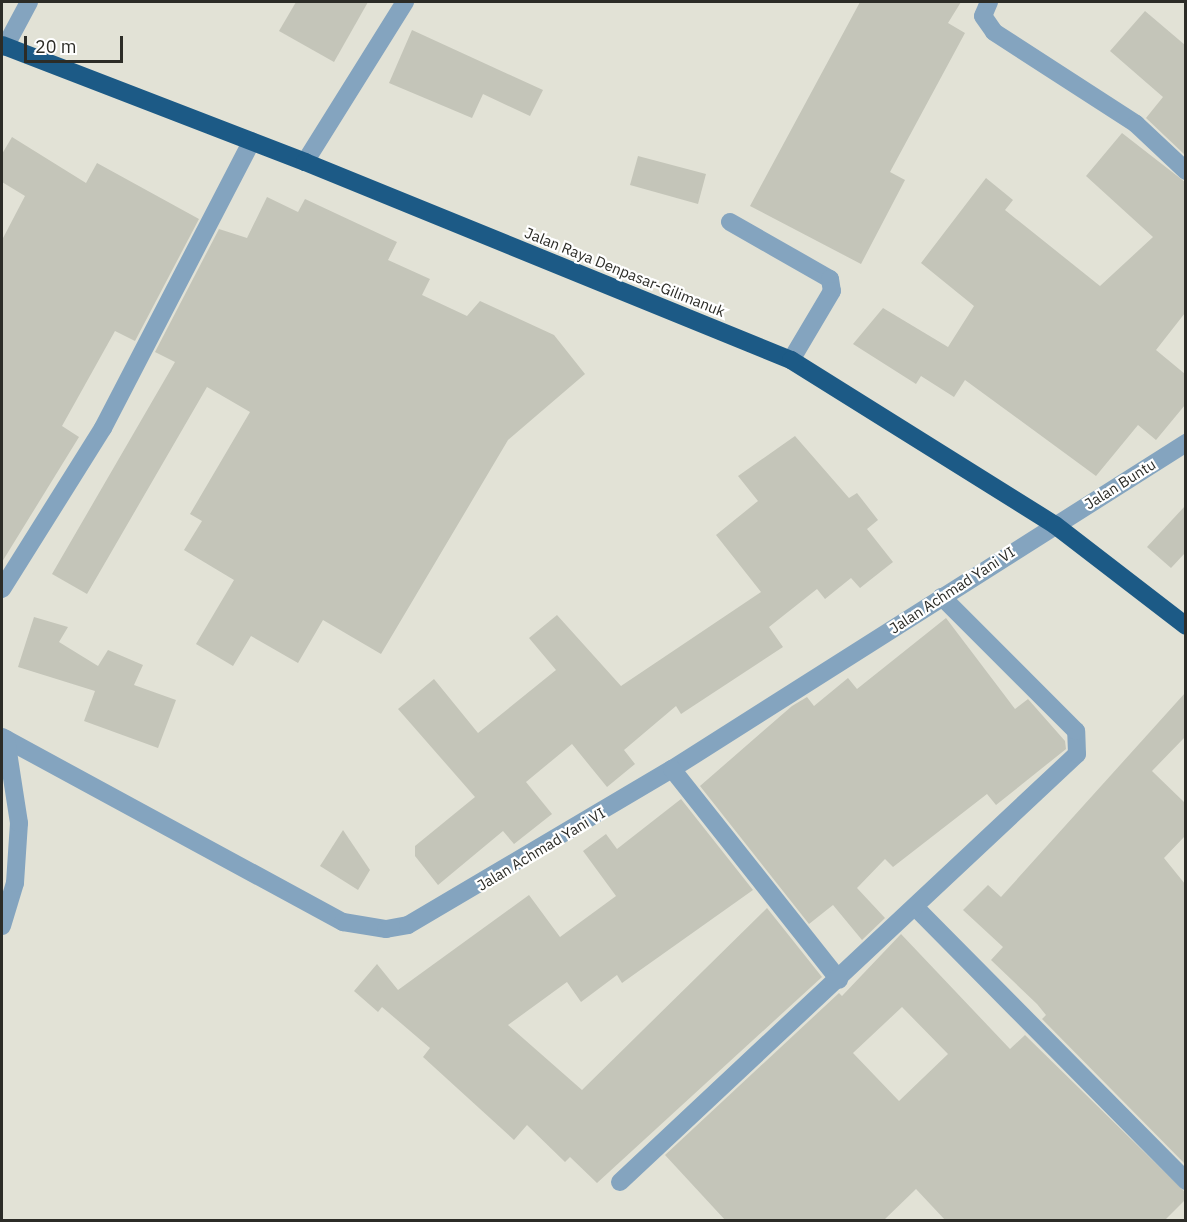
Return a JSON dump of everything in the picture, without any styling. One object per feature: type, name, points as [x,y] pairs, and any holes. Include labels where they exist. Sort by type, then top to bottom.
[{"type":"highway","name":"Jalan Raya Denpasar-Gilimanuk","points":[[3,46],[305,162],[791,360],[1054,525],[1185,626]]},
{"type":"street","points":[[3,46],[29,2]]},
{"type":"street","points":[[305,162],[405,2]]},
{"type":"street","points":[[989,2],[982,16],[994,32],[1136,124],[1185,171]]},
{"type":"street","points":[[2,589],[103,428],[252,141]]},
{"type":"street","points":[[730,222],[830,279],[832,291],[791,360]]},
{"type":"street","name":"Jalan Buntu","points":[[1054,525],[1185,443]]},
{"type":"street","name":"Jalan Achmad Yani VI","points":[[4,738],[343,922],[386,929],[432,915],[672,769],[1054,525]]},
{"type":"street","points":[[620,1182],[917,909],[1080,746],[1076,731],[942,597]]},
{"type":"street","points":[[2,926],[15,883],[19,823],[4,738]]},
{"type":"street","points":[[672,769],[839,980]]},
{"type":"street","points":[[917,909],[1185,1181]]},
{"type":"building","points":[[296,2],[368,2],[334,62],[279,31]]},
{"type":"building","points":[[860,2],[961,2],[948,23],[965,33],[890,172],[905,180],[861,264],[750,206]]},
{"type":"building","points":[[1145,11],[1185,45],[1185,155],[1146,118],[1163,97],[1110,51]]},
{"type":"building","points":[[412,30],[543,90],[530,116],[483,94],[472,118],[389,83]]},
{"type":"building","points":[[1122,133],[1185,182],[1185,313],[1156,350],[1185,374],[1185,405],[1156,440],[1138,425],[1096,476],[965,380],[954,397],[921,376],[916,384],[853,344],[883,308],[948,347],[974,306],[921,263],[986,178],[1013,200],[1005,210],[1100,286],[1153,237],[1086,176]]},
{"type":"building","points":[[12,137],[86,183],[97,163],[199,219],[135,341],[115,331],[62,426],[79,437],[2,562],[2,240],[25,196],[2,182],[2,154]]},
{"type":"building","points":[[638,156],[706,174],[698,204],[630,185]]},
{"type":"building","points":[[267,197],[298,212],[305,199],[397,242],[388,260],[430,279],[422,295],[467,316],[480,301],[554,335],[585,374],[508,440],[381,654],[323,620],[298,663],[251,636],[233,666],[196,644],[234,580],[184,550],[202,521],[190,514],[250,412],[207,387],[87,594],[52,574],[175,362],[155,352],[219,229],[247,238]]},
{"type":"building","points":[[795,436],[849,498],[857,493],[878,520],[867,529],[893,562],[860,588],[851,578],[825,599],[817,589],[769,627],[783,647],[681,714],[676,706],[624,750],[635,764],[607,787],[572,744],[526,782],[552,814],[514,844],[503,831],[438,885],[415,856],[415,846],[475,797],[398,709],[434,679],[478,733],[556,670],[529,638],[557,615],[621,686],[761,592],[716,535],[758,501],[738,476]]},
{"type":"building","points":[[1185,506],[1185,553],[1171,568],[1147,547]]},
{"type":"building","points":[[34,617],[68,627],[59,642],[98,666],[108,650],[143,665],[134,685],[176,700],[158,748],[84,721],[95,691],[18,667]]},
{"type":"building","points":[[946,618],[1015,709],[1028,699],[1065,741],[1066,749],[996,805],[987,794],[893,867],[885,859],[857,888],[885,918],[862,940],[833,905],[809,924],[700,786],[792,706],[807,697],[814,706],[848,678],[857,689]]},
{"type":"building","points":[[1185,693],[1185,737],[1152,771],[1185,803],[1185,836],[1164,858],[1185,884],[1185,1164],[1042,1019],[1046,1015],[1037,1004],[991,960],[1003,947],[963,910],[988,885],[1001,897]]},
{"type":"building","points":[[681,799],[753,890],[622,983],[617,975],[581,1002],[567,982],[508,1025],[582,1090],[767,908],[822,977],[597,1183],[570,1157],[565,1162],[527,1125],[514,1140],[423,1057],[430,1048],[382,1007],[378,1012],[354,991],[377,964],[398,990],[529,895],[560,937],[616,896],[583,851],[606,834],[617,849]]},
{"type":"building","points":[[343,830],[370,870],[358,890],[320,866]]},
{"type":"building","points":[[901,934],[1010,1049],[1025,1035],[1185,1192],[1185,1200],[1164,1221],[946,1221],[916,1189],[883,1221],[726,1221],[665,1155],[839,993],[842,996]],"holes":[[[902,1007],[948,1054],[899,1101],[853,1053]]]}]
